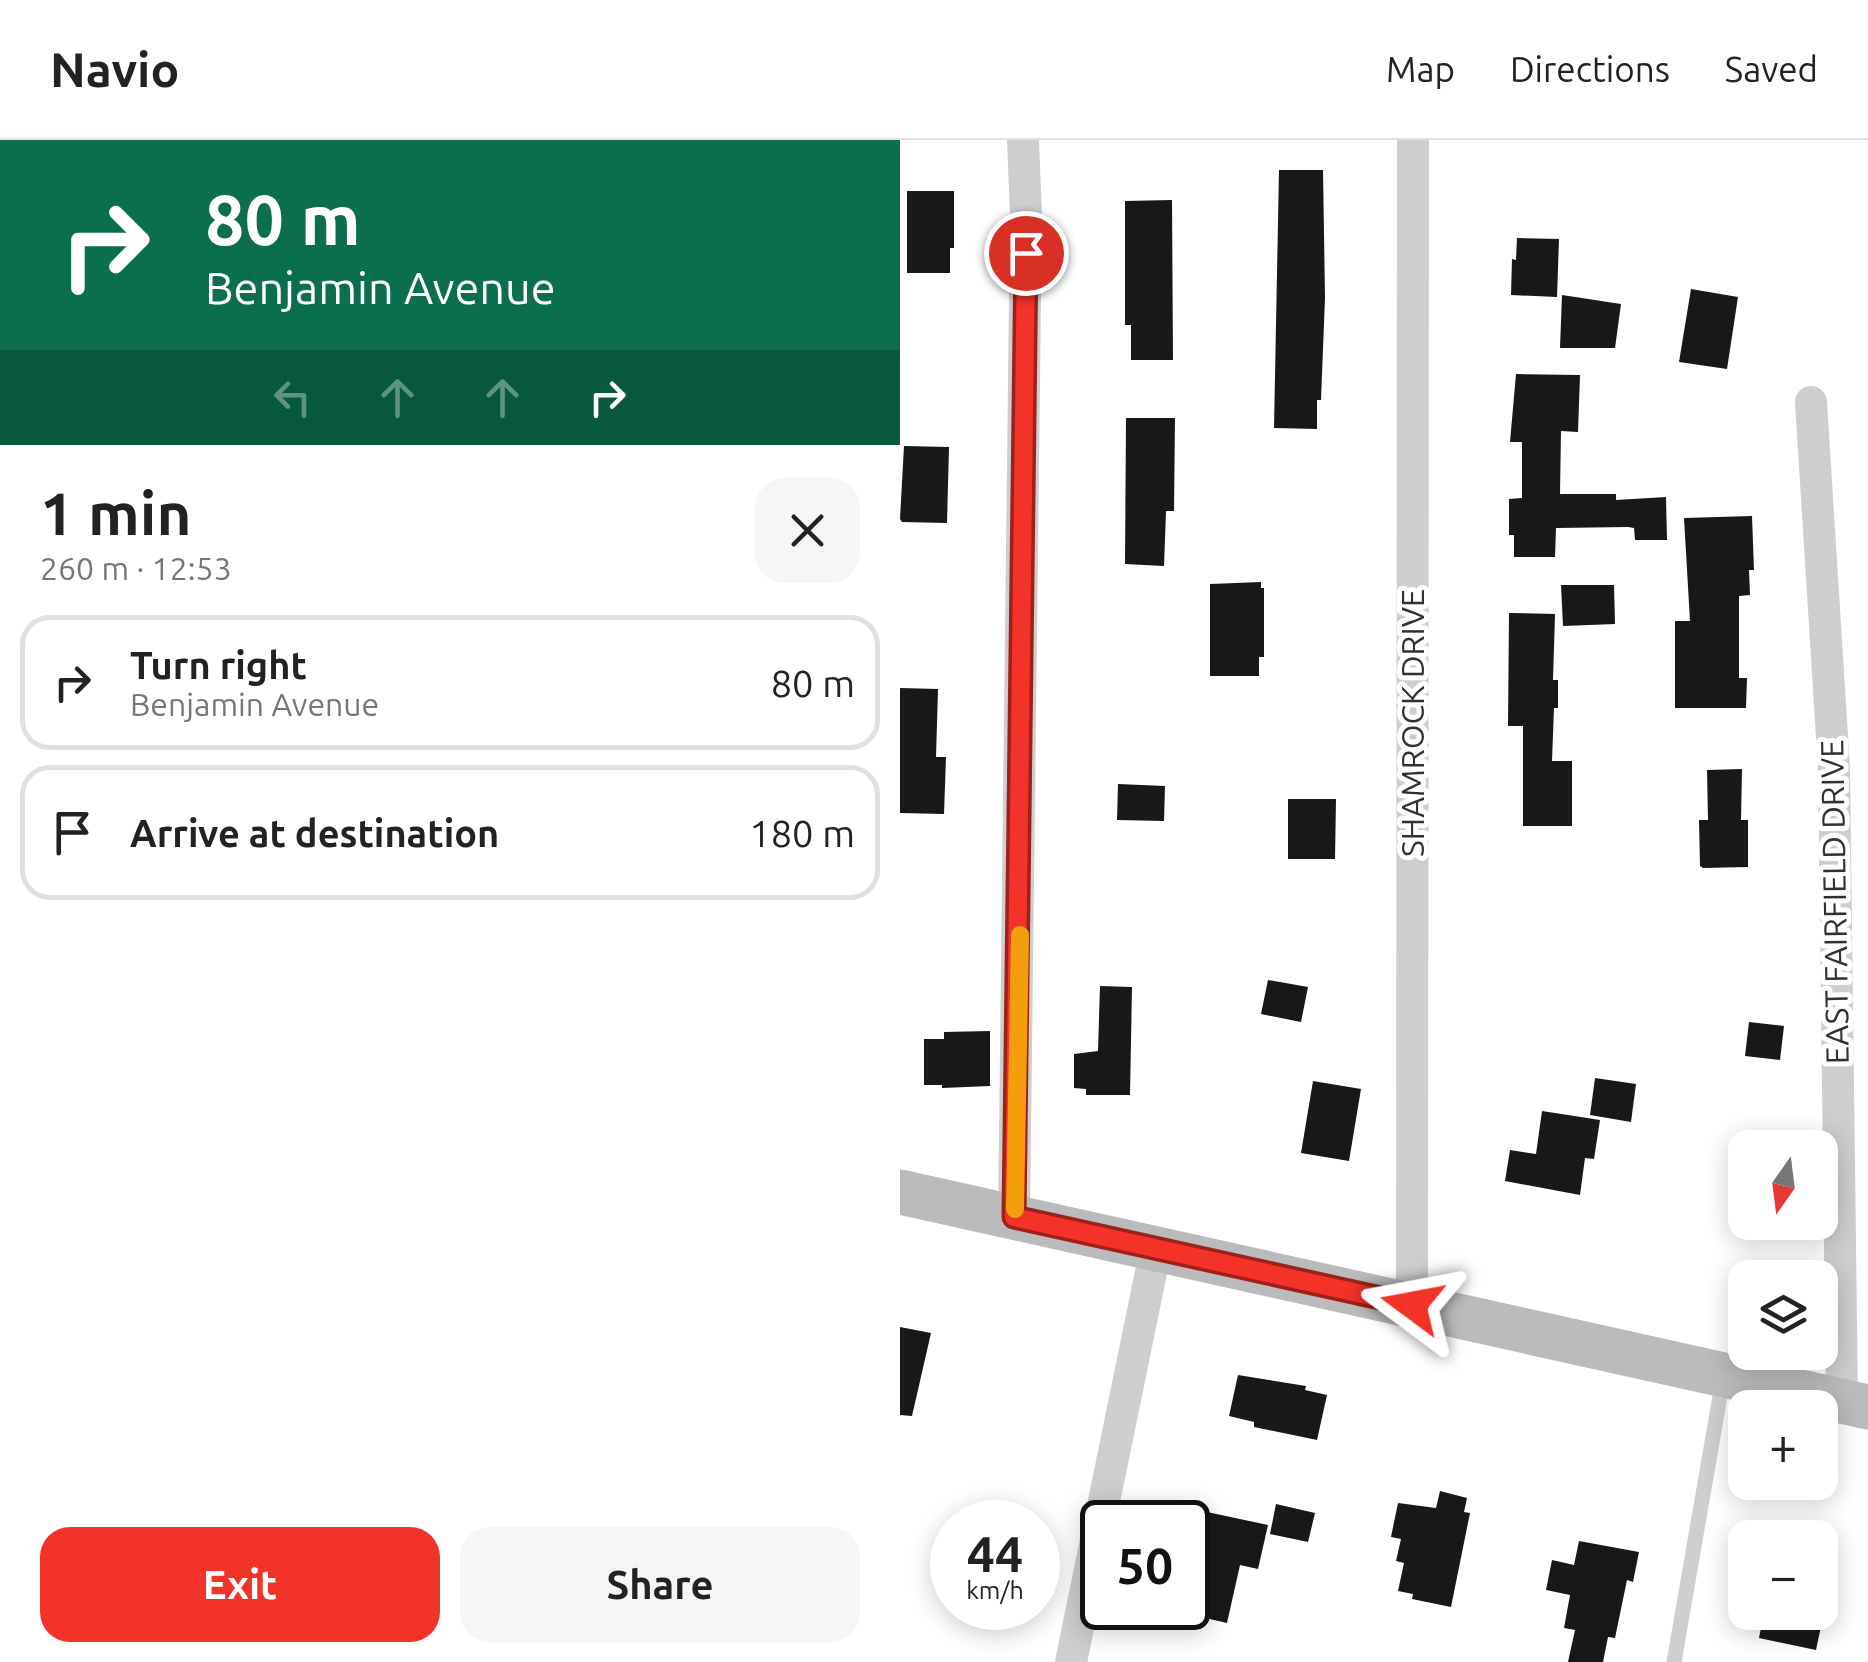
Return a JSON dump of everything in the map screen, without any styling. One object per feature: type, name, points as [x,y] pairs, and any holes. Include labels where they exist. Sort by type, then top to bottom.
[{"type":"main road","points":[[900,1192],[1855,1405]]},
{"type":"street","points":[[1014,1217],[1026,234],[1023,140]]},
{"type":"street","name":"SHAMROCK DRIVE","points":[[1412,1305],[1414,140]]},
{"type":"street","name":"EAST FAIRFIELD DRIVE","points":[[1811,402],[1834,768],[1855,1405]]},
{"type":"street","points":[[1071,1662],[1156,1248]]},
{"type":"lane","points":[[1674,1662],[1724,1376]]},
{"type":"building","points":[[1279,170],[1323,170],[1325,298],[1317,429],[1274,428]]},
{"type":"building","points":[[907,191],[954,191],[950,273],[907,273]]},
{"type":"building","points":[[1172,200],[1173,360],[1131,360],[1131,325],[1125,325],[1125,201]]},
{"type":"building","points":[[1517,238],[1559,239],[1557,297],[1511,295]]},
{"type":"building","points":[[1691,289],[1738,297],[1727,369],[1679,362]]},
{"type":"building","points":[[1562,295],[1621,304],[1615,348],[1560,348]]},
{"type":"building","points":[[1516,374],[1580,375],[1578,432],[1561,431],[1560,494],[1616,494],[1616,500],[1666,497],[1667,540],[1635,540],[1634,528],[1628,527],[1556,528],[1555,557],[1514,557],[1514,535],[1509,535],[1509,499],[1522,498],[1522,442],[1510,442]]},
{"type":"building","points":[[1126,418],[1175,418],[1174,511],[1166,511],[1164,566],[1125,564]]},
{"type":"building","points":[[904,446],[949,447],[947,523],[900,519]]},
{"type":"building","points":[[1752,516],[1754,570],[1749,570],[1750,595],[1739,596],[1739,678],[1747,678],[1746,708],[1675,708],[1675,621],[1690,621],[1684,518]]},
{"type":"building","points":[[1261,582],[1264,657],[1259,657],[1259,676],[1210,676],[1210,584]]},
{"type":"building","points":[[1561,585],[1614,585],[1615,624],[1563,626]]},
{"type":"building","points":[[1509,613],[1555,614],[1553,680],[1558,680],[1558,708],[1554,708],[1552,761],[1572,761],[1572,826],[1523,826],[1523,726],[1508,726]]},
{"type":"building","points":[[900,688],[938,689],[936,757],[946,757],[944,814],[900,813]]},
{"type":"building","points":[[1742,769],[1741,820],[1748,820],[1748,867],[1703,868],[1699,820],[1708,820],[1707,770]]},
{"type":"building","points":[[1118,784],[1165,786],[1164,821],[1117,820]]},
{"type":"building","points":[[1288,799],[1336,799],[1335,859],[1288,859]]},
{"type":"building","points":[[1268,980],[1308,987],[1301,1022],[1261,1014]]},
{"type":"building","points":[[1100,986],[1132,987],[1130,1095],[1086,1095],[1086,1089],[1074,1088],[1074,1054],[1098,1051]]},
{"type":"building","points":[[1749,1022],[1784,1026],[1780,1060],[1745,1056]]},
{"type":"building","points":[[990,1031],[990,1086],[924,1085],[924,1039],[944,1039],[944,1032]]},
{"type":"building","points":[[1595,1078],[1636,1084],[1631,1122],[1590,1115]]},
{"type":"building","points":[[1313,1081],[1361,1089],[1349,1161],[1301,1153]]},
{"type":"building","points":[[1542,1111],[1600,1120],[1594,1159],[1585,1158],[1580,1195],[1505,1181],[1510,1150],[1536,1154]]},
{"type":"building","points":[[900,1327],[931,1333],[912,1416],[900,1415]]},
{"type":"building","points":[[1238,1375],[1306,1386],[1305,1390],[1327,1395],[1317,1440],[1254,1427],[1254,1422],[1229,1416]]},
{"type":"building","points":[[1440,1491],[1467,1498],[1464,1512],[1470,1513],[1451,1607],[1412,1599],[1413,1594],[1398,1591],[1404,1563],[1396,1561],[1401,1539],[1391,1537],[1398,1503],[1436,1508]]},
{"type":"building","points":[[1276,1504],[1315,1513],[1308,1542],[1270,1534]]},
{"type":"building","points":[[1210,1513],[1268,1525],[1258,1569],[1240,1565],[1227,1623],[1210,1619]]},
{"type":"building","points":[[1579,1541],[1639,1552],[1633,1582],[1627,1580],[1615,1638],[1608,1637],[1603,1662],[1568,1662],[1575,1630],[1564,1628],[1570,1595],[1546,1590],[1552,1560],[1574,1565]]},
{"type":"building","points":[[1761,1630],[1820,1630],[1816,1650],[1759,1638]]},
{"type":"slow traffic","points":[[1015,1209],[1020,935]]},
{"type":"route","points":[[1026,253],[1014,1217],[1412,1305]]}]
